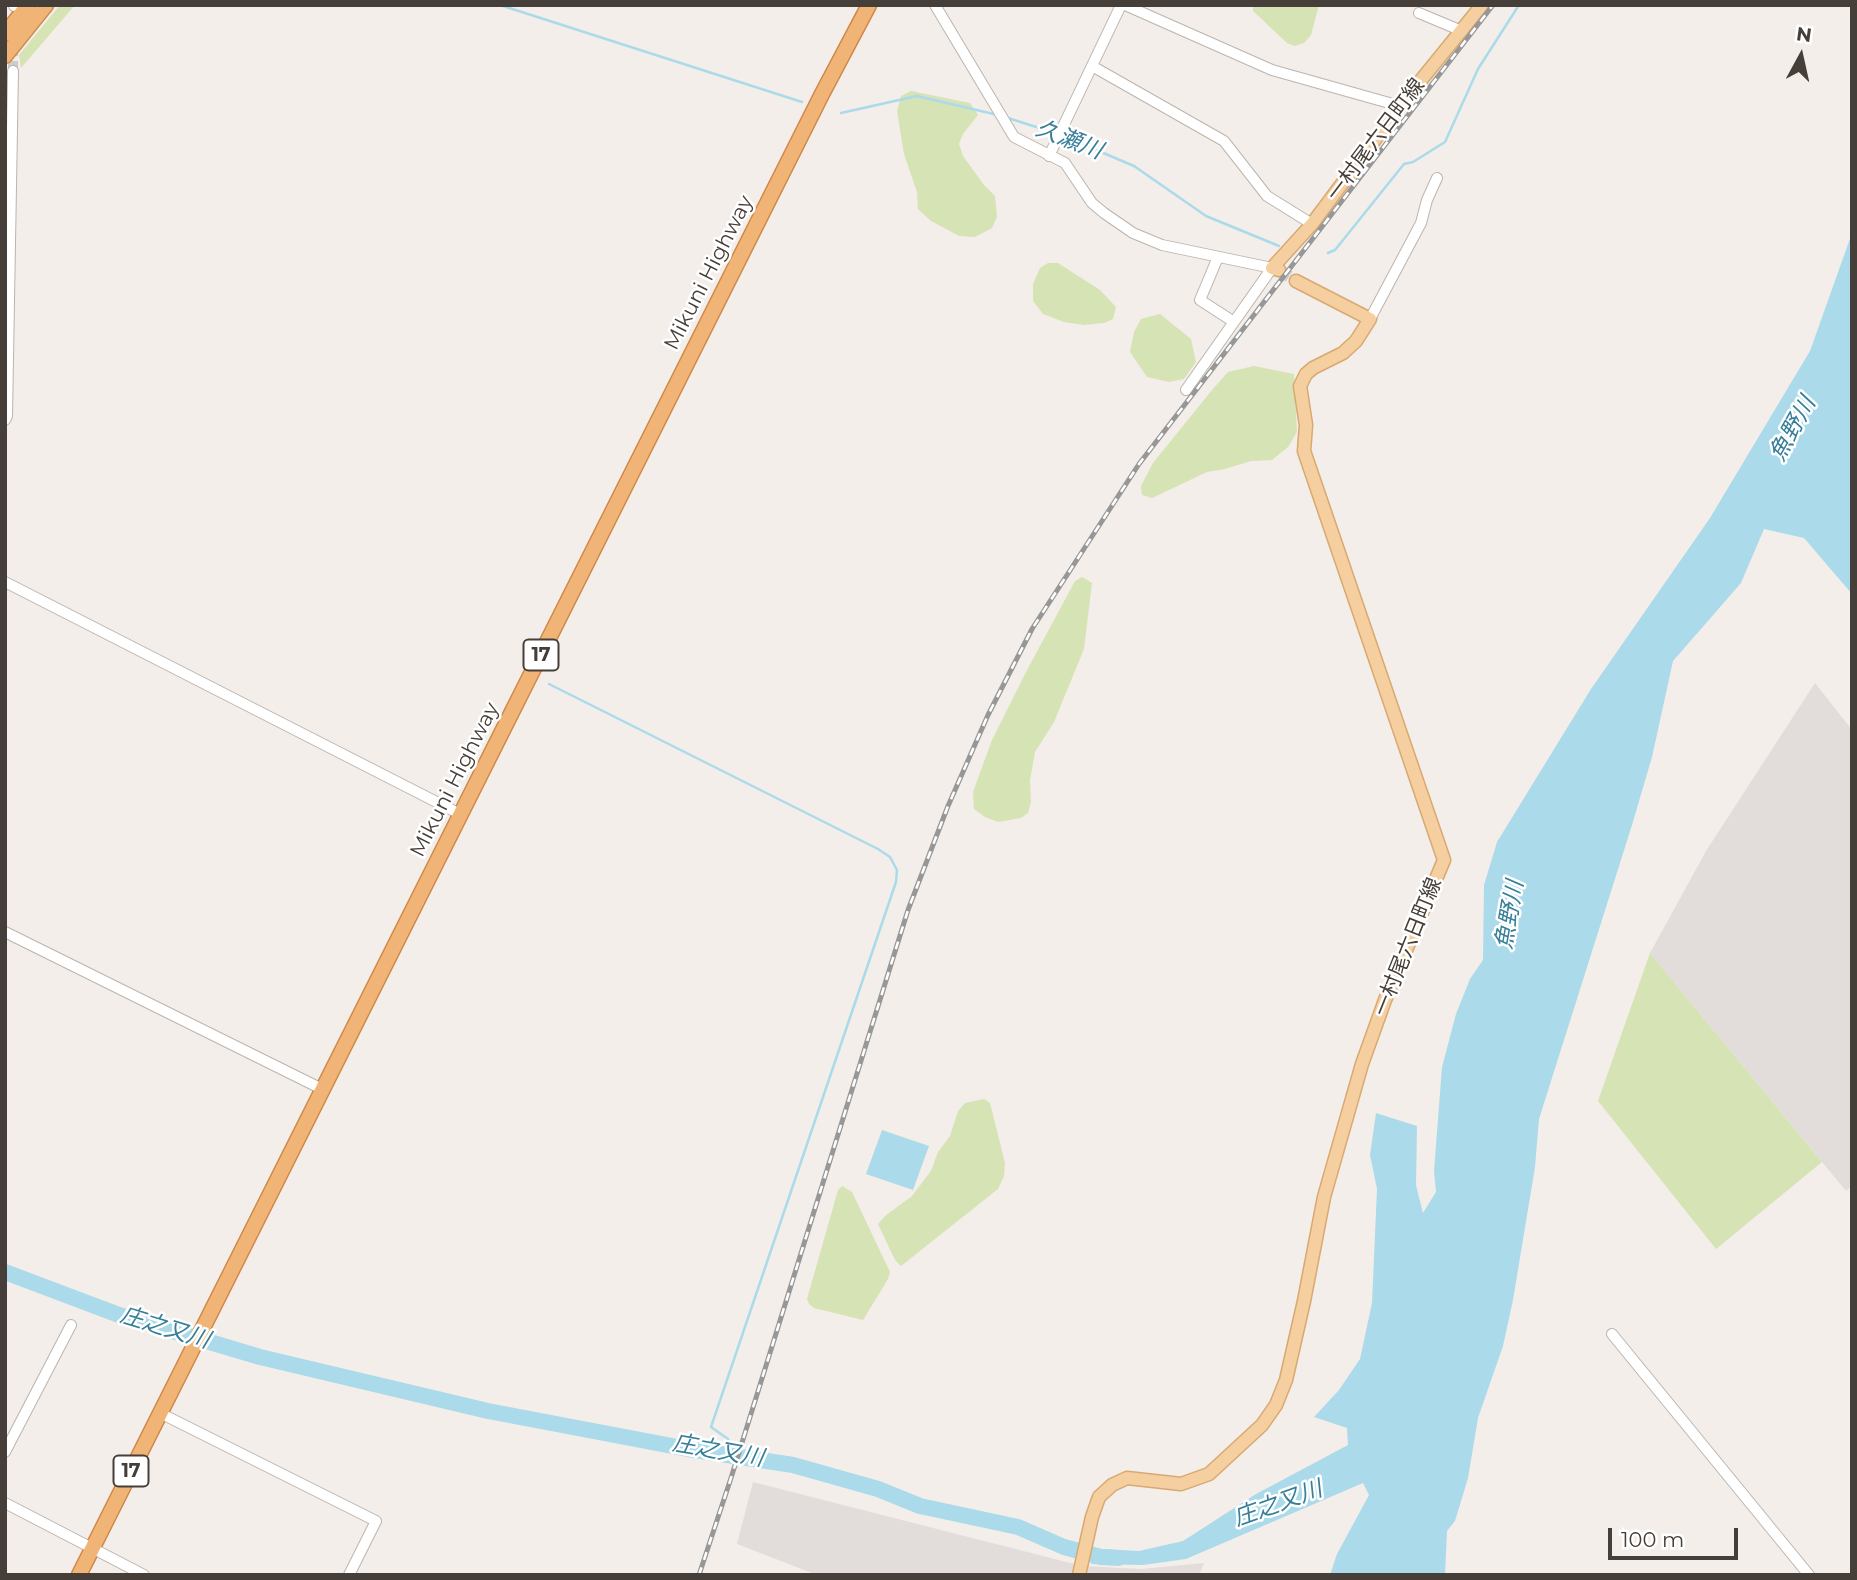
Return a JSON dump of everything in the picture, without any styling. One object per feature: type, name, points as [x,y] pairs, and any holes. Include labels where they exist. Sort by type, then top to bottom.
[{"type":"highway","points":[[5,56],[46,5]]},
{"type":"highway","name":"Mikuni Highway","points":[[79,1575],[869,5]]},
{"type":"highway","points":[[5,34],[18,6]]},
{"type":"main road","name":"一村尾六日町線","points":[[1276,269],[1400,106],[1482,5]]},
{"type":"main road","points":[[1296,281],[1370,318]]},
{"type":"main road","name":"一村尾六日町線","points":[[1080,1570],[1099,1497],[1111,1485],[1126,1478],[1181,1484],[1209,1474],[1262,1425],[1276,1405],[1286,1380],[1324,1198],[1362,1064],[1385,1000],[1444,860],[1304,451],[1306,425],[1300,386],[1312,368],[1343,353],[1356,341],[1370,318]]},
{"type":"street","points":[[935,5],[1014,136],[1065,163],[1092,203],[1133,233],[1162,245],[1276,269],[1186,390]]},
{"type":"street","points":[[1049,156],[1123,5],[1272,70],[1400,106]]},
{"type":"street","points":[[1419,13],[1462,31]]},
{"type":"street","points":[[1092,66],[1224,141],[1267,196],[1312,224]]},
{"type":"street","points":[[5,420],[13,71]]},
{"type":"street","points":[[1370,318],[1421,223],[1437,178]]},
{"type":"street","points":[[1218,257],[1200,300],[1234,322]]},
{"type":"street","points":[[5,582],[461,815]]},
{"type":"street","points":[[5,932],[324,1090]]},
{"type":"street","points":[[5,1452],[71,1325]]},
{"type":"street","points":[[1612,1334],[1809,1575]]},
{"type":"street","points":[[160,1413],[376,1521],[349,1575]]},
{"type":"street","points":[[5,1503],[144,1575]]},
{"type":"shaded area","points":[[1815,683],[1852,730],[1852,1186],[1846,1191],[1650,953],[1706,851]]},
{"type":"shaded area","points":[[753,1482],[1082,1566],[1141,1569],[1204,1563],[1199,1575],[817,1575],[737,1544]]},
{"type":"green space","points":[[60,5],[75,5],[21,68],[19,55]]},
{"type":"green space","points":[[1253,5],[1319,5],[1311,35],[1304,43],[1295,46],[1287,43],[1253,11]]},
{"type":"green space","points":[[911,91],[970,103],[978,115],[963,134],[959,144],[963,156],[995,196],[997,217],[992,228],[975,237],[959,236],[931,221],[918,209],[917,192],[904,154],[897,111],[901,96]]},
{"type":"green space","points":[[1048,263],[1058,263],[1100,290],[1116,307],[1113,319],[1084,325],[1064,322],[1043,314],[1033,301],[1033,284],[1040,268]]},
{"type":"green space","points":[[1160,314],[1191,339],[1196,362],[1184,379],[1169,382],[1147,377],[1130,352],[1134,332],[1141,319]]},
{"type":"green space","points":[[1254,366],[1294,374],[1297,432],[1288,447],[1272,460],[1251,461],[1207,472],[1152,498],[1142,495],[1141,486],[1153,463],[1212,390],[1228,372]]},
{"type":"green space","points":[[1082,577],[1092,583],[1084,649],[1054,722],[1035,752],[1028,813],[1021,818],[998,822],[974,809],[973,792],[992,740],[1026,672],[1075,581]]},
{"type":"green space","points":[[1650,953],[1822,1162],[1716,1249],[1598,1101]]},
{"type":"green space","points":[[984,1099],[990,1103],[1005,1163],[1004,1176],[998,1189],[901,1266],[895,1260],[878,1224],[912,1196],[931,1171],[938,1152],[950,1136],[958,1111],[965,1103]]},
{"type":"green space","points":[[842,1186],[852,1192],[890,1272],[863,1320],[814,1308],[807,1299],[838,1190]]},
{"type":"water","name":"魚野川","points":[[1852,233],[1852,594],[1804,538],[1764,529],[1741,583],[1673,661],[1652,757],[1539,1119],[1535,1167],[1513,1300],[1503,1346],[1478,1418],[1468,1478],[1455,1521],[1447,1531],[1445,1575],[1330,1575],[1337,1554],[1369,1495],[1363,1483],[1186,1559],[1143,1565],[1091,1564],[1102,1549],[1139,1551],[1183,1541],[1256,1494],[1348,1445],[1347,1428],[1314,1417],[1339,1390],[1360,1359],[1372,1303],[1377,1189],[1370,1155],[1376,1113],[1417,1126],[1416,1185],[1423,1213],[1436,1192],[1434,1171],[1442,1067],[1456,1014],[1470,979],[1483,960],[1484,885],[1497,842],[1591,689],[1710,518],[1810,351]]},
{"type":"water","points":[[882,1130],[929,1146],[913,1190],[866,1174]]},
{"type":"waterway","name":"久瀬川","points":[[500,5],[802,102]]},
{"type":"waterway","name":"久瀬川","points":[[1328,253],[1335,250],[1404,164],[1413,162],[1445,142],[1478,69],[1519,5]]},
{"type":"waterway","name":"久瀬川","points":[[841,113],[917,96],[998,115]]},
{"type":"waterway","name":"久瀬川","points":[[1008,118],[1055,133]]},
{"type":"waterway","name":"久瀬川","points":[[1061,135],[1134,166],[1206,216],[1279,246]]},
{"type":"waterway","points":[[549,684],[878,849],[890,857],[897,870],[896,882],[711,1427],[728,1439],[729,1455]]},
{"type":"waterway","name":"庄之又川","points":[[5,1272],[119,1315],[260,1357],[488,1411],[688,1449],[793,1465],[878,1489],[920,1506],[1018,1527],[1064,1547],[1101,1557],[1118,1558]]},
{"type":"tunnel","points":[[13,45],[13,71]]},
{"type":"tunnel","points":[[1279,270],[1296,281]]},
{"type":"railway","points":[[699,1575],[908,910],[948,806],[988,715],[1032,629],[1139,464],[1493,5]]}]
